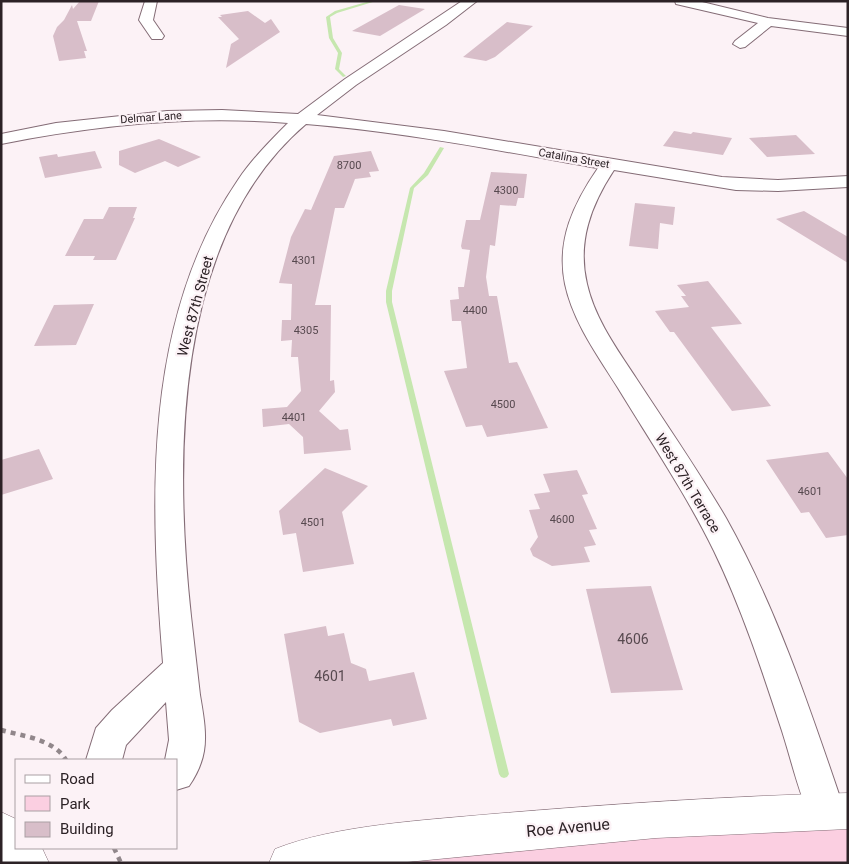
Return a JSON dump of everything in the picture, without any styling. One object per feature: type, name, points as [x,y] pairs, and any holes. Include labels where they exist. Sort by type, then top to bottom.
[{"type":"main road","name":"Roe Avenue","points":[[290,863],[323,855],[435,838],[681,817],[837,812]]},
{"type":"main road","points":[[1,831],[15,848]]},
{"type":"main road","points":[[16,849],[28,863]]},
{"type":"street","points":[[151,1],[146,20],[157,36]]},
{"type":"street","name":"West 87th Street","points":[[178,772],[183,766],[187,741],[174,608],[170,525],[170,446],[176,388],[196,290],[223,219],[262,160],[301,119],[338,89],[470,1]]},
{"type":"street","points":[[681,1],[768,22],[848,32]]},
{"type":"street","points":[[740,44],[768,22]]},
{"type":"street","name":"Delmar Lane","points":[[1,139],[87,123],[147,117],[210,114],[301,119]]},
{"type":"street","name":"Catalina Street","points":[[301,119],[442,136],[738,184],[790,185],[848,181]]},
{"type":"street","name":"West 87th Terrace","points":[[608,164],[580,212],[574,233],[573,250],[576,284],[586,312],[609,354],[710,516],[735,563],[837,812]]},
{"type":"street","points":[[104,759],[103,754],[109,739],[124,721],[180,668]]},
{"type":"path","points":[[1,730],[50,745],[65,755],[66,759]]},
{"type":"path","points":[[114,849],[121,863]]},
{"type":"green space","points":[[848,811],[848,863],[398,863]]},
{"type":"building","points":[[80,1],[99,1],[91,21],[77,21],[87,51],[84,51],[86,58],[59,61],[53,36],[72,5],[73,9]]},
{"type":"building","points":[[399,5],[425,9],[380,36],[352,31]]},
{"type":"building","points":[[248,11],[265,23],[271,19],[280,32],[226,68],[231,44],[239,39],[218,17],[222,17],[220,15]]},
{"type":"building","points":[[507,22],[533,26],[495,57],[486,61],[463,57]]},
{"type":"building","points":[[674,131],[732,138],[723,155],[663,146]]},
{"type":"building","points":[[796,135],[815,154],[767,157],[749,138]]},
{"type":"building","points":[[159,139],[201,157],[178,167],[165,161],[135,173],[119,165],[119,151]]},
{"type":"building","points":[[95,151],[102,168],[45,178],[39,157],[57,154],[58,157]]},
{"type":"building","points":[[371,151],[379,171],[369,172],[371,177],[355,179],[344,208],[335,208],[315,305],[331,305],[330,381],[334,380],[335,392],[319,411],[340,430],[348,429],[351,450],[304,454],[303,437],[289,424],[263,427],[262,409],[287,407],[301,391],[298,357],[291,357],[292,340],[281,341],[282,320],[291,320],[292,284],[279,283],[291,237],[305,209],[311,210],[334,156]]},
{"type":"building","points":[[491,172],[527,174],[524,198],[518,198],[516,206],[500,205],[495,246],[490,245],[486,277],[489,296],[497,296],[509,363],[517,362],[548,428],[487,437],[482,425],[466,427],[444,371],[467,368],[461,321],[452,321],[450,300],[459,299],[458,287],[464,287],[470,250],[462,249],[461,246],[466,220],[480,220]]},
{"type":"building","points":[[635,203],[675,207],[673,225],[660,223],[658,249],[629,246]]},
{"type":"building","points":[[109,207],[137,207],[133,218],[135,218],[116,260],[93,260],[95,256],[65,256],[84,219],[103,219]]},
{"type":"building","points":[[804,211],[848,237],[848,263],[776,219]]},
{"type":"building","points":[[708,281],[742,324],[711,327],[771,406],[732,411],[674,332],[670,332],[655,311],[689,307],[681,296],[686,296],[677,285]]},
{"type":"building","points":[[94,304],[76,345],[34,346],[54,305]]},
{"type":"building","points":[[39,449],[53,479],[1,495],[1,460]]},
{"type":"building","points":[[828,452],[848,479],[848,535],[826,538],[809,512],[801,513],[766,460]]},
{"type":"building","points":[[325,468],[368,486],[342,512],[354,564],[303,572],[296,533],[283,535],[279,511]]},
{"type":"building","points":[[577,470],[588,494],[582,495],[597,529],[589,530],[596,545],[584,547],[590,562],[552,566],[533,556],[530,549],[538,537],[529,510],[540,509],[534,494],[550,492],[543,474]]},
{"type":"building","points":[[651,586],[683,690],[611,693],[586,589]]},
{"type":"building","points":[[326,626],[328,636],[344,633],[351,663],[366,669],[369,681],[414,672],[427,719],[393,726],[391,719],[320,733],[299,722],[284,634]]},
{"type":"waterway","points":[[344,76],[337,69],[340,53],[331,38],[328,17],[336,12],[375,1]]},
{"type":"waterway","points":[[442,148],[426,174],[412,188],[389,291],[389,302],[504,774]]}]
